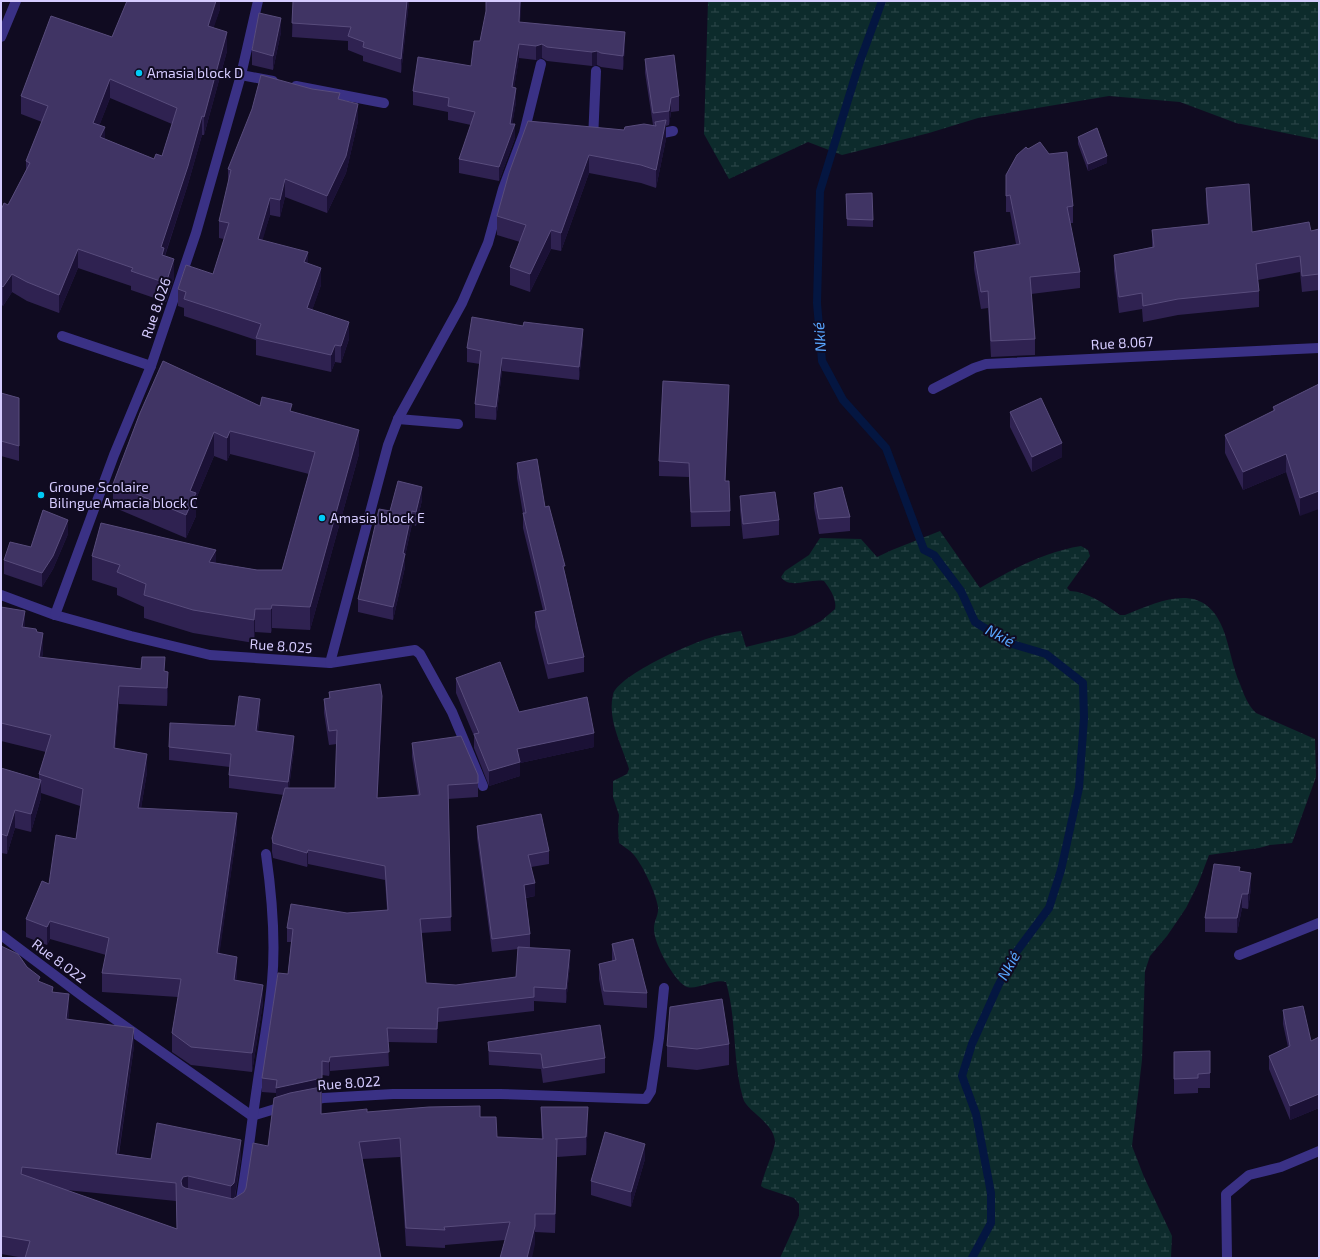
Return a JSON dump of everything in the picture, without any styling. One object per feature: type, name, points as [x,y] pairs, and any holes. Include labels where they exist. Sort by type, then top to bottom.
[{"type":"street","points":[[1,37],[16,1]]},
{"type":"street","name":"Rue 8.026","points":[[55,615],[114,455],[151,366],[196,233],[242,75],[258,1]]},
{"type":"street","points":[[330,663],[388,445],[398,418],[462,304],[476,274],[488,243],[503,189],[527,134],[541,64]]},
{"type":"street","points":[[596,72],[589,140],[606,140]]},
{"type":"street","points":[[242,75],[384,103]]},
{"type":"street","points":[[640,137],[673,131]]},
{"type":"street","points":[[62,336],[151,366]]},
{"type":"street","name":"Rue 8.067","points":[[933,390],[974,368],[986,364],[1319,348]]},
{"type":"street","points":[[398,418],[458,424]]},
{"type":"street","name":"Rue 8.025","points":[[1,595],[55,615],[131,636],[210,655],[330,663],[415,650],[420,654],[452,712],[483,786]]},
{"type":"street","points":[[232,1211],[240,1206],[247,1170],[252,1116],[272,982],[274,956],[273,914],[266,854]]},
{"type":"street","points":[[1239,954],[1319,923]]},
{"type":"street","name":"Rue 8.022","points":[[1,935],[85,998],[252,1116],[288,1105],[323,1098],[393,1094],[500,1094],[646,1099],[651,1091],[659,1038],[664,988]]},
{"type":"street","points":[[1227,1258],[1226,1194],[1249,1175],[1281,1167],[1319,1151]]},
{"type":"green space","points":[[708,1],[1319,1],[1319,140],[1236,123],[1180,102],[1109,96],[978,118],[929,133],[842,155],[808,142],[729,179],[704,134]]},
{"type":"green space","points":[[940,531],[980,588],[1004,574],[1041,557],[1054,552],[1081,546],[1088,550],[1090,556],[1067,588],[1070,591],[1084,594],[1096,599],[1120,615],[1125,615],[1167,600],[1181,598],[1193,599],[1205,604],[1215,614],[1223,629],[1237,677],[1246,700],[1253,710],[1256,713],[1315,739],[1316,777],[1292,843],[1209,855],[1198,884],[1186,908],[1167,936],[1150,956],[1145,971],[1142,1060],[1132,1146],[1144,1177],[1172,1236],[1171,1258],[780,1258],[799,1216],[799,1204],[794,1198],[761,1186],[775,1142],[770,1129],[749,1108],[743,1098],[737,1069],[732,1011],[726,982],[721,981],[689,987],[685,986],[675,976],[660,951],[657,942],[654,925],[658,907],[652,887],[634,855],[619,843],[619,815],[613,797],[613,781],[627,774],[629,769],[616,732],[612,714],[613,695],[618,687],[643,668],[678,650],[710,638],[741,631],[746,647],[795,635],[821,621],[835,609],[835,602],[832,594],[824,581],[819,580],[790,583],[781,577],[785,571],[809,555],[820,538],[861,539],[877,557]]},
{"type":"building","points":[[127,1],[216,1],[208,26],[227,32],[204,117],[202,116],[188,166],[161,247],[164,248],[162,255],[174,259],[166,283],[131,271],[133,268],[78,249],[59,295],[12,274],[3,287],[1,285],[1,210],[4,203],[8,205],[30,163],[26,161],[48,106],[21,96],[51,16],[112,37]],"holes":[[[110,79],[177,108],[162,156],[156,154],[154,159],[100,137],[105,127],[93,123]]]},
{"type":"building","points":[[293,1],[407,1],[401,59],[363,47],[364,42],[348,36],[351,27],[292,23]]},
{"type":"building","points":[[486,1],[520,1],[519,22],[625,32],[623,56],[601,53],[597,51],[592,52],[547,47],[542,44],[536,46],[519,44],[512,87],[516,88],[510,124],[515,124],[499,167],[459,159],[475,112],[448,106],[449,98],[413,91],[418,57],[471,66],[474,41],[480,41],[486,11]]},
{"type":"building","points":[[259,13],[281,18],[273,56],[252,50]]},
{"type":"building","points":[[674,55],[679,96],[671,98],[669,111],[653,113],[645,59]]},
{"type":"building","points":[[261,75],[312,89],[340,93],[338,99],[358,104],[346,156],[327,196],[285,179],[280,200],[270,198],[258,239],[308,252],[304,262],[321,268],[307,308],[349,322],[341,346],[335,345],[331,355],[256,338],[261,324],[184,299],[186,292],[178,289],[186,265],[213,274],[229,223],[219,221],[231,170],[228,169],[252,109]]},
{"type":"building","points":[[666,120],[656,170],[641,165],[589,155],[561,233],[551,230],[530,274],[510,267],[526,225],[497,216],[509,173],[528,121],[624,130],[625,127],[644,124],[656,126],[655,122]]},
{"type":"building","points":[[1097,128],[1107,156],[1088,164],[1078,137]]},
{"type":"building","points":[[1040,142],[1049,154],[1067,152],[1073,206],[1067,207],[1080,272],[1030,277],[1035,339],[991,341],[988,291],[981,292],[974,252],[1020,244],[1010,195],[1006,196],[1006,175],[1017,155],[1026,147],[1028,149]]},
{"type":"building","points":[[1249,184],[1252,232],[1309,222],[1311,231],[1319,229],[1319,274],[1302,276],[1300,256],[1256,264],[1259,291],[1178,299],[1143,306],[1142,293],[1119,297],[1114,255],[1154,247],[1152,230],[1209,224],[1206,188]]},
{"type":"building","points":[[872,193],[873,220],[847,219],[846,194]]},
{"type":"building","points":[[472,317],[523,326],[524,322],[583,329],[579,367],[502,358],[496,407],[475,404],[481,351],[467,348]]},
{"type":"building","points":[[163,361],[260,406],[262,397],[292,404],[290,411],[359,430],[310,607],[272,605],[271,609],[255,609],[254,620],[193,610],[144,595],[146,584],[117,572],[120,565],[92,556],[101,523],[216,550],[209,562],[257,570],[282,570],[315,452],[230,431],[227,438],[214,432],[190,491],[196,493],[186,515],[113,484],[140,413]]},
{"type":"building","points":[[663,381],[729,385],[725,481],[729,481],[730,511],[691,512],[689,463],[659,461]]},
{"type":"building","points":[[1319,384],[1319,491],[1300,498],[1286,454],[1243,472],[1225,435],[1275,410],[1273,407]]},
{"type":"building","points":[[1,393],[19,398],[19,446],[1,441]]},
{"type":"building","points":[[1041,398],[1062,443],[1032,457],[1010,412]]},
{"type":"building","points":[[537,459],[545,507],[549,506],[565,566],[563,566],[584,657],[548,664],[535,612],[546,610],[523,513],[526,513],[517,463]]},
{"type":"building","points":[[398,481],[422,487],[416,512],[412,511],[403,553],[405,554],[393,607],[358,599],[379,509],[390,511]]},
{"type":"building","points":[[842,487],[850,517],[819,519],[814,493]]},
{"type":"building","points":[[775,492],[779,520],[743,524],[740,496]]},
{"type":"building","points":[[43,510],[68,520],[53,556],[42,573],[4,560],[10,542],[31,547]]},
{"type":"building","points":[[1,607],[25,611],[22,627],[36,629],[37,632],[43,633],[39,657],[141,669],[142,657],[165,657],[164,671],[168,672],[167,688],[119,686],[114,748],[147,754],[138,808],[237,813],[217,953],[237,957],[234,980],[263,985],[252,1053],[191,1047],[172,1033],[181,979],[102,973],[109,938],[50,921],[47,927],[26,919],[42,881],[49,884],[56,835],[76,839],[83,789],[39,774],[51,735],[1,723]]},
{"type":"building","points":[[500,662],[519,712],[587,697],[594,733],[517,749],[520,762],[489,771],[474,734],[479,733],[456,678]]},
{"type":"building","points":[[380,684],[382,696],[377,798],[420,795],[412,743],[461,736],[478,775],[478,783],[448,785],[451,917],[420,919],[426,983],[456,985],[516,977],[518,947],[570,950],[566,989],[534,987],[534,997],[438,1008],[437,1029],[387,1028],[389,1052],[330,1057],[329,1062],[322,1061],[322,1078],[276,1088],[277,1080],[262,1078],[278,973],[288,974],[293,929],[287,928],[291,904],[347,913],[388,910],[385,866],[308,850],[307,853],[273,843],[272,838],[285,788],[335,788],[337,730],[329,731],[324,699],[330,698],[329,692]]},
{"type":"building","points":[[239,696],[260,699],[256,731],[294,736],[288,782],[229,775],[231,754],[169,747],[170,723],[235,726]]},
{"type":"building","points":[[1,768],[41,780],[31,814],[15,810],[7,836],[1,834]]},
{"type":"building","points":[[541,814],[549,851],[528,855],[535,883],[524,885],[530,934],[492,939],[477,826]]},
{"type":"building","points":[[1214,864],[1240,867],[1239,871],[1251,873],[1248,894],[1242,894],[1237,918],[1205,918]]},
{"type":"building","points":[[633,939],[647,993],[604,991],[599,964],[616,960],[612,944]]},
{"type":"building","points":[[1,946],[18,954],[27,967],[40,977],[38,981],[53,987],[52,992],[69,994],[66,1019],[134,1028],[116,1154],[151,1159],[157,1123],[241,1140],[234,1183],[231,1186],[188,1176],[183,1177],[181,1181],[182,1186],[185,1188],[233,1199],[244,1192],[246,1188],[253,1143],[268,1146],[274,1098],[290,1093],[321,1087],[321,1114],[367,1109],[367,1112],[429,1107],[480,1106],[480,1117],[496,1117],[497,1137],[543,1139],[541,1107],[588,1107],[586,1137],[555,1139],[557,1139],[555,1214],[535,1214],[535,1226],[527,1258],[500,1258],[510,1222],[444,1227],[445,1230],[406,1228],[400,1138],[359,1142],[381,1258],[25,1258],[30,1241],[1,1236]],"holes":[[[22,1167],[176,1183],[177,1229],[21,1174]]]},
{"type":"building","points":[[722,999],[729,1044],[697,1049],[667,1046],[670,1007]]},
{"type":"building","points":[[1303,1006],[1311,1041],[1319,1037],[1319,1094],[1290,1106],[1269,1056],[1290,1046],[1283,1010]]},
{"type":"building","points":[[600,1025],[605,1058],[543,1068],[541,1054],[489,1051],[488,1042]]},
{"type":"building","points":[[1210,1051],[1210,1073],[1198,1074],[1198,1078],[1174,1079],[1174,1052]]},
{"type":"building","points":[[605,1132],[645,1144],[631,1192],[591,1181]]},
{"type":"waterway","name":"Nkié","points":[[882,1],[859,64],[820,191],[817,303],[822,361],[843,400],[886,448],[924,550],[934,555],[961,591],[975,622],[1009,643],[1046,654],[1083,683],[1084,718],[1079,788],[1061,870],[1049,908],[1014,955],[998,986],[972,1044],[962,1076],[976,1114],[991,1193],[991,1223],[972,1258]]},
{"type":"place","name":"Amasia block D","points":[[139,73]]},
{"type":"place","name":"Groupe Scolaire Bilingue Amacia block C","points":[[41,495]]},
{"type":"place","name":"Amasia block E","points":[[322,518]]}]
